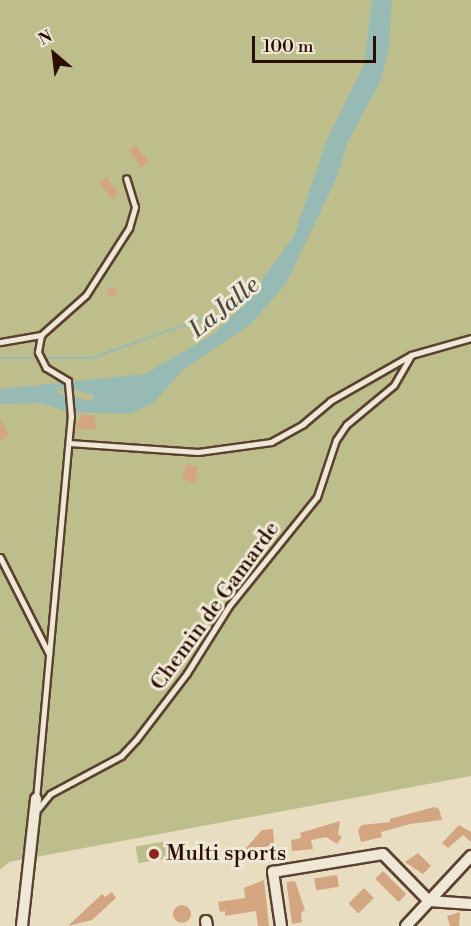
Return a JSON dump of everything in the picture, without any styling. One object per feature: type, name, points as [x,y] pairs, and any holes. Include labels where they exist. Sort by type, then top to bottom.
[{"type":"street","points":[[22,926],[36,798]]},
{"type":"street","points":[[281,926],[273,872],[383,854],[429,901],[471,904]]},
{"type":"street","points":[[406,926],[471,856]]},
{"type":"lane","points":[[0,342],[41,335],[87,295],[129,228],[135,207],[126,178]]},
{"type":"lane","points":[[36,798],[71,417],[68,381],[40,363],[38,352],[41,335]]},
{"type":"lane","points":[[69,443],[198,452],[271,442],[295,429],[348,390],[411,355],[471,338]]},
{"type":"lane","name":"Chemin de Gamarde","points":[[33,819],[50,794],[121,756],[136,740],[230,606],[317,497],[336,440],[346,426],[394,385],[411,355]]},
{"type":"lane","points":[[0,556],[50,656]]},
{"type":"green space","points":[[0,0],[471,0],[471,776],[9,862],[0,870]]},
{"type":"green space","points":[[167,841],[170,858],[138,863],[135,847]]},
{"type":"water","points":[[372,0],[392,0],[389,48],[380,82],[347,143],[338,175],[286,283],[251,324],[184,369],[154,402],[130,414],[68,412],[41,403],[0,404],[0,389],[145,374],[214,334],[243,306],[294,236],[326,142],[364,65]],"holes":[[[56,387],[73,389],[95,396],[91,401],[55,392]]]},
{"type":"building","points":[[136,145],[149,162],[141,167],[129,150]]},
{"type":"building","points":[[106,177],[119,193],[112,199],[99,183]]},
{"type":"building","points":[[113,286],[118,294],[111,298],[106,290]]},
{"type":"building","points":[[82,414],[94,416],[97,430],[75,429]]},
{"type":"building","points":[[0,417],[9,436],[0,441]]},
{"type":"building","points":[[186,464],[199,467],[195,483],[182,480]]},
{"type":"building","points":[[434,807],[439,809],[442,820],[410,824],[381,832],[382,837],[361,842],[358,830],[362,825],[390,822],[390,819]]},
{"type":"building","points":[[340,821],[338,834],[342,837],[337,844],[326,837],[311,840],[313,849],[292,851],[291,840],[301,838],[300,833]]},
{"type":"building","points":[[459,825],[471,832],[471,842],[463,835],[448,848],[442,843]]},
{"type":"building","points":[[273,829],[274,843],[264,848],[260,859],[247,860],[246,848],[262,830]]},
{"type":"building","points":[[418,853],[431,866],[423,874],[405,862]]},
{"type":"building","points":[[383,871],[406,894],[399,902],[375,879]]},
{"type":"building","points":[[337,875],[339,887],[316,890],[314,879]]},
{"type":"building","points":[[264,880],[269,926],[258,926],[256,911],[225,916],[225,911],[220,912],[218,902],[245,898],[244,888]]},
{"type":"building","points":[[295,881],[305,910],[301,913],[302,922],[292,924],[287,882]]},
{"type":"building","points":[[364,888],[374,898],[358,913],[348,904]]},
{"type":"building","points":[[112,892],[116,898],[92,920],[68,926],[102,894],[105,897]]},
{"type":"building","points":[[182,905],[188,908],[191,914],[188,920],[182,923],[176,920],[173,914],[176,908]]},
{"type":"building","points":[[460,912],[459,926],[450,926],[447,916]]},
{"type":"waterway","points":[[0,358],[92,358],[212,315],[232,318]]},
{"type":"waterway","name":"La Jalle","points":[[54,390],[75,389]]},
{"type":"place","name":"Multi sports","points":[[154,854]]}]
